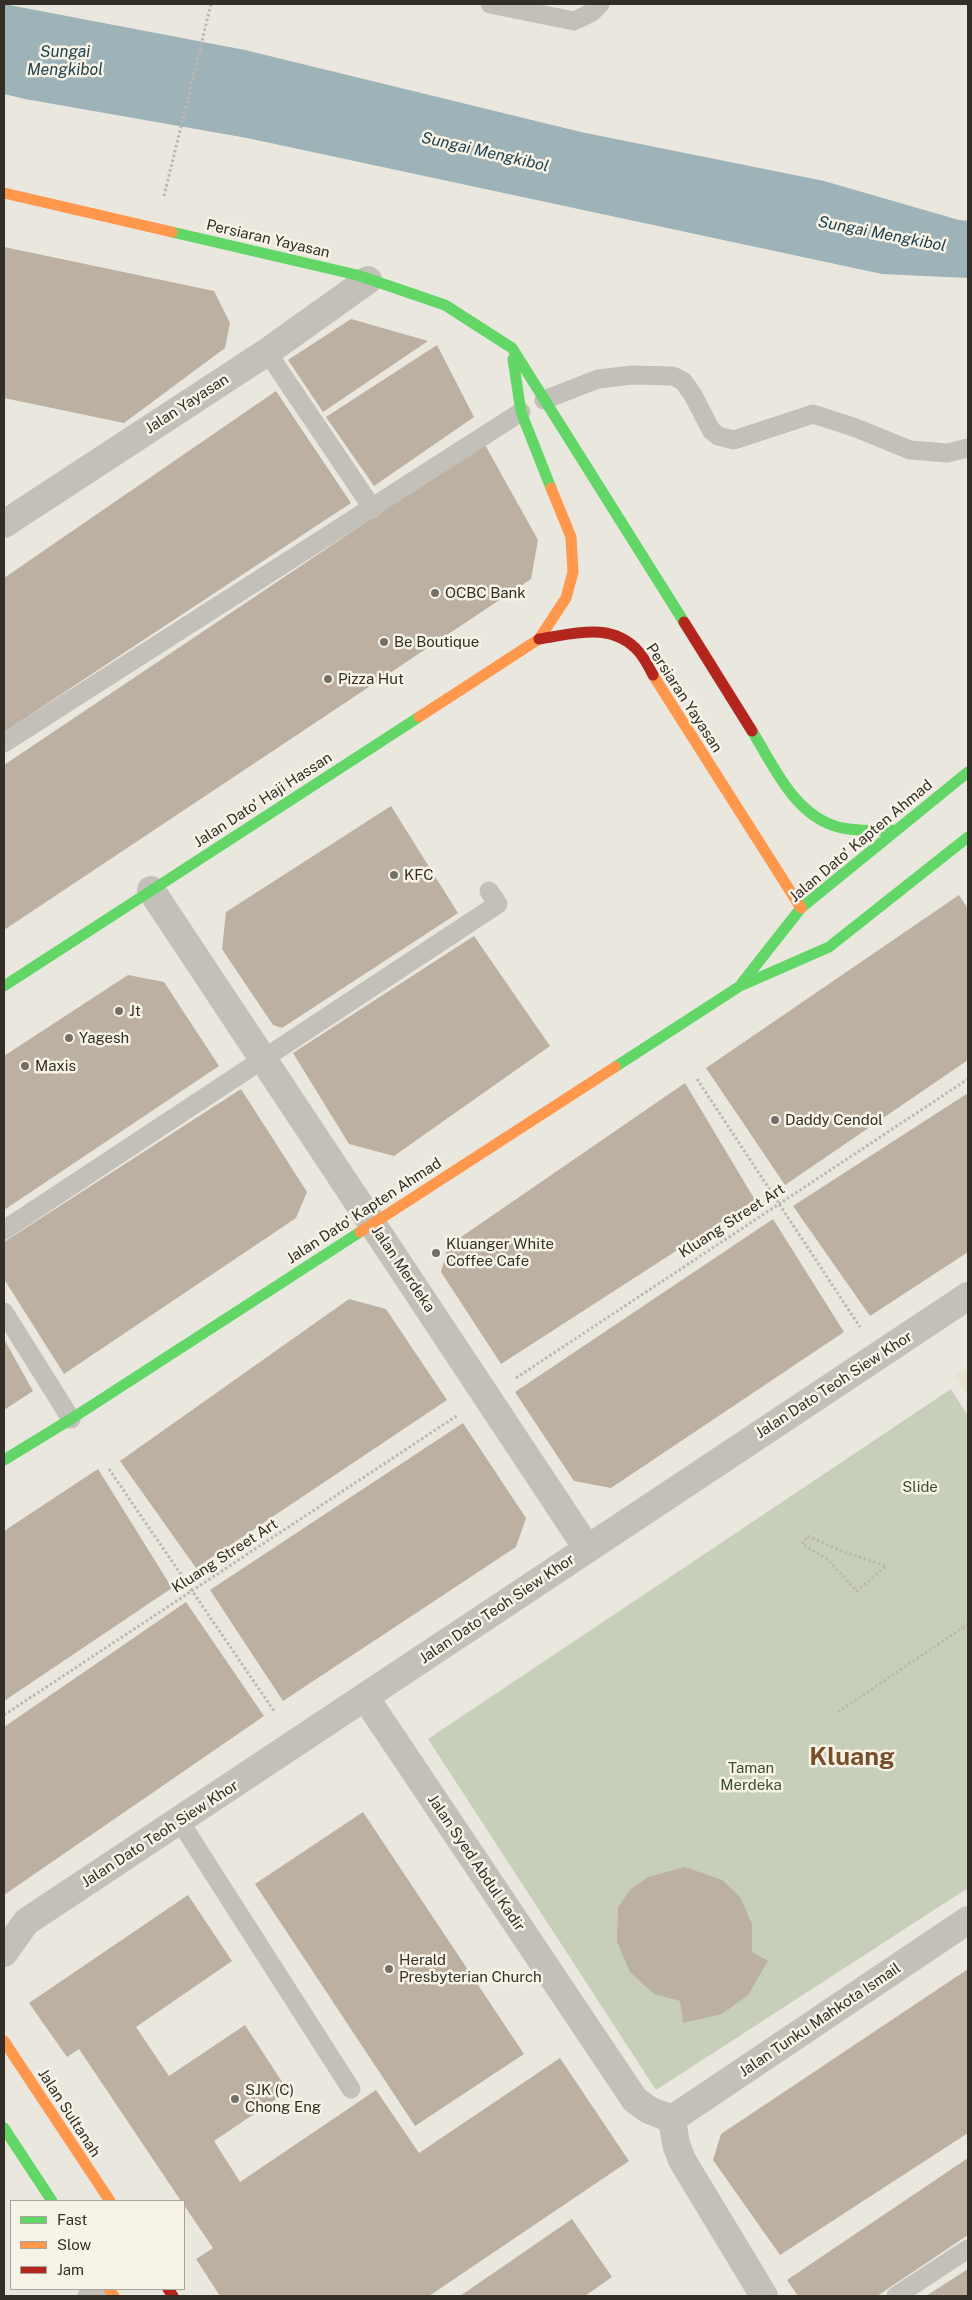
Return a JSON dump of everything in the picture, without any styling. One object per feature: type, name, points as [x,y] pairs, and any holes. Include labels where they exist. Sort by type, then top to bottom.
[{"type":"street","name":"Persiaran Yayasan","points":[[4,193],[357,276],[445,305],[480,325],[512,348],[792,795],[803,808],[819,820],[839,829],[896,830]]},
{"type":"street","name":"Jalan Yayasan","points":[[4,524],[267,352],[368,280]]},
{"type":"street","points":[[512,348],[521,412],[571,537],[574,572],[566,598],[539,639]]},
{"type":"street","name":"Persiaran Yayasan","points":[[539,639],[588,632],[605,632],[622,637],[639,652],[801,908]]},
{"type":"street","name":"Jalan Dato' Haji Hassan","points":[[4,986],[539,639]]},
{"type":"street","name":"Jalan Dato' Kapten Ahmad","points":[[740,986],[801,908],[968,772]]},
{"type":"street","name":"Jalan Dato' Kapten Ahmad","points":[[4,1460],[71,1419],[740,986],[829,947],[968,837]]},
{"type":"street","name":"Jalan Merdeka","points":[[151,890],[588,1548]]},
{"type":"street","name":"Jalan Dato Teoh Siew Khor","points":[[15,1923],[179,1820],[968,1296]]},
{"type":"street","name":"Jalan Syed Abdul Kadir","points":[[365,1697],[635,2100],[649,2110],[672,2120]]},
{"type":"street","name":"Jalan Tunku Mahkota Ismail","points":[[672,2120],[968,1920]]},
{"type":"street","points":[[4,1953],[15,1923]]},
{"type":"street","name":"Jalan Sultanah","points":[[4,2041],[109,2200]]},
{"type":"street","points":[[672,2120],[676,2144],[682,2160],[764,2296]]},
{"type":"street","points":[[4,2129],[51,2200]]},
{"type":"lane","points":[[490,4],[574,21],[590,13],[600,4]]},
{"type":"lane","points":[[267,352],[373,509]]},
{"type":"lane","points":[[544,400],[598,379],[632,375],[673,376],[684,382],[694,395],[711,430],[718,436],[734,440],[813,414],[856,428],[910,450],[947,454],[968,448]]},
{"type":"lane","points":[[4,743],[373,509],[521,412]]},
{"type":"lane","points":[[4,1230],[498,904],[489,891]]},
{"type":"lane","points":[[4,1312],[71,1419]]},
{"type":"lane","points":[[179,1820],[351,2088]]},
{"type":"lane","points":[[896,2296],[968,2249]]},
{"type":"path","points":[[172,166],[211,4]]},
{"type":"path","points":[[697,1079],[860,1328]]},
{"type":"path","name":"Kluang Street Art","points":[[509,1382],[968,1079]]},
{"type":"path","name":"Kluang Street Art","points":[[4,1715],[459,1415]]},
{"type":"path","points":[[109,1468],[274,1711]]},
{"type":"path","points":[[808,1536],[839,1550],[886,1566],[857,1591],[827,1559],[802,1544],[808,1536]]},
{"type":"path","points":[[838,1712],[968,1624]]},
{"type":"green space","name":"Taman Merdeka","points":[[951,1389],[968,1416],[968,1888],[656,2090],[428,1739]]},
{"type":"shaded area","points":[[968,1369],[968,1397],[954,1375]]},
{"type":"water","name":"Sungai Mengkibol","points":[[4,4],[245,50],[581,132],[824,181],[968,221],[968,278],[882,274],[247,138],[4,94]]},
{"type":"building","points":[[4,247],[214,291],[230,323],[225,348],[124,423],[4,398]]},
{"type":"building","points":[[351,319],[428,341],[323,412],[288,360]]},
{"type":"building","points":[[437,345],[474,417],[374,486],[326,417]]},
{"type":"building","points":[[276,391],[351,503],[4,732],[4,578]]},
{"type":"building","points":[[484,443],[538,540],[531,579],[4,930],[4,765]]},
{"type":"building","points":[[391,806],[458,913],[282,1028],[273,1025],[222,949],[226,912]]},
{"type":"building","points":[[959,895],[968,909],[968,1060],[785,1185],[706,1068]]},
{"type":"building","points":[[474,936],[550,1046],[394,1156],[349,1144],[293,1053]]},
{"type":"building","points":[[128,975],[164,982],[219,1066],[4,1210],[4,1056]]},
{"type":"building","points":[[685,1083],[755,1200],[501,1364],[441,1272],[448,1246]]},
{"type":"building","points":[[241,1089],[307,1192],[296,1218],[64,1374],[4,1279],[4,1242]]},
{"type":"building","points":[[968,1093],[968,1252],[870,1316],[793,1206]]},
{"type":"building","points":[[773,1219],[844,1332],[611,1488],[574,1481],[515,1392]]},
{"type":"building","points":[[349,1299],[386,1309],[447,1400],[196,1568],[120,1461]]},
{"type":"building","points":[[4,1339],[33,1391],[4,1410]]},
{"type":"building","points":[[463,1423],[526,1518],[516,1547],[283,1701],[210,1590]]},
{"type":"building","points":[[98,1469],[172,1588],[4,1701],[4,1531]]},
{"type":"building","points":[[186,1602],[264,1716],[4,1895],[4,1727]]},
{"type":"building","name":"Herald Presbyterian Church","points":[[363,1812],[524,2054],[415,2126],[255,1884]]},
{"type":"building","points":[[685,1867],[722,1880],[740,1897],[752,1924],[752,1952],[768,1961],[748,1995],[722,2014],[683,2023],[680,2001],[654,1994],[630,1972],[617,1942],[618,1907],[630,1890],[648,1877]]},
{"type":"building","name":"SJK (C) Chong Eng","points":[[188,1895],[232,1961],[136,2027],[169,2076],[245,2025],[288,2091],[214,2141],[240,2182],[376,2090],[419,2153],[560,2058],[629,2161],[429,2296],[220,2296],[196,2259],[213,2248],[185,2206],[185,2200],[180,2200],[79,2049],[67,2057],[29,2003]]},
{"type":"building","points":[[968,1969],[968,2133],[780,2255],[713,2160],[721,2134]]},
{"type":"building","points":[[968,2158],[968,2235],[877,2296],[798,2296],[787,2280]]},
{"type":"building","points":[[572,2219],[612,2277],[585,2296],[460,2296]]},
{"type":"building","points":[[968,2269],[968,2296],[926,2296]]},
{"type":"traffic: fast","points":[[172,232],[357,275],[445,305],[512,348],[684,622]]},
{"type":"traffic: fast","points":[[513,359],[521,412],[551,488]]},
{"type":"traffic: fast","points":[[4,986],[419,717]]},
{"type":"traffic: fast","points":[[752,731],[777,774],[797,801],[809,812],[823,821],[845,829],[896,830]]},
{"type":"traffic: fast","points":[[742,983],[801,908],[968,772]]},
{"type":"traffic: fast","points":[[615,1067],[740,986],[829,947],[968,837]]},
{"type":"traffic: fast","points":[[4,1460],[71,1419],[360,1232]]},
{"type":"traffic: fast","points":[[4,2128],[51,2200]]},
{"type":"traffic: slow","points":[[4,193],[172,232]]},
{"type":"traffic: slow","points":[[419,717],[539,639],[566,598],[573,572],[571,537],[551,488]]},
{"type":"traffic: slow","points":[[653,675],[801,908]]},
{"type":"traffic: slow","points":[[360,1232],[615,1067]]},
{"type":"traffic: slow","points":[[4,2041],[109,2200]]},
{"type":"traffic: slow","points":[[110,2290],[114,2296]]},
{"type":"traffic: jam","points":[[684,622],[752,731]]},
{"type":"traffic: jam","points":[[539,639],[592,632],[617,636],[628,642],[639,652],[653,675]]},
{"type":"traffic: jam","points":[[169,2290],[173,2296]]},
{"type":"place","name":"OCBC Bank","points":[[435,593]]},
{"type":"place","name":"Be Boutique","points":[[384,642]]},
{"type":"place","name":"Pizza Hut","points":[[328,679]]},
{"type":"place","name":"KFC","points":[[394,875]]},
{"type":"place","name":"Jt","points":[[119,1011]]},
{"type":"place","name":"Yagesh","points":[[69,1038]]},
{"type":"place","name":"Maxis","points":[[25,1066]]},
{"type":"place","name":"Daddy Cendol","points":[[775,1120]]},
{"type":"place","name":"Kluanger White Coffee Cafe","points":[[436,1253]]},
{"type":"place","name":"Herald Presbyterian Church","points":[[389,1969]]},
{"type":"place","name":"SJK (C) Chong Eng","points":[[235,2099]]},
{"type":"district","name":"Kluang","points":[[852,1757]]},
{"type":"park label","name":"Slide","points":[[920,1487]]}]
